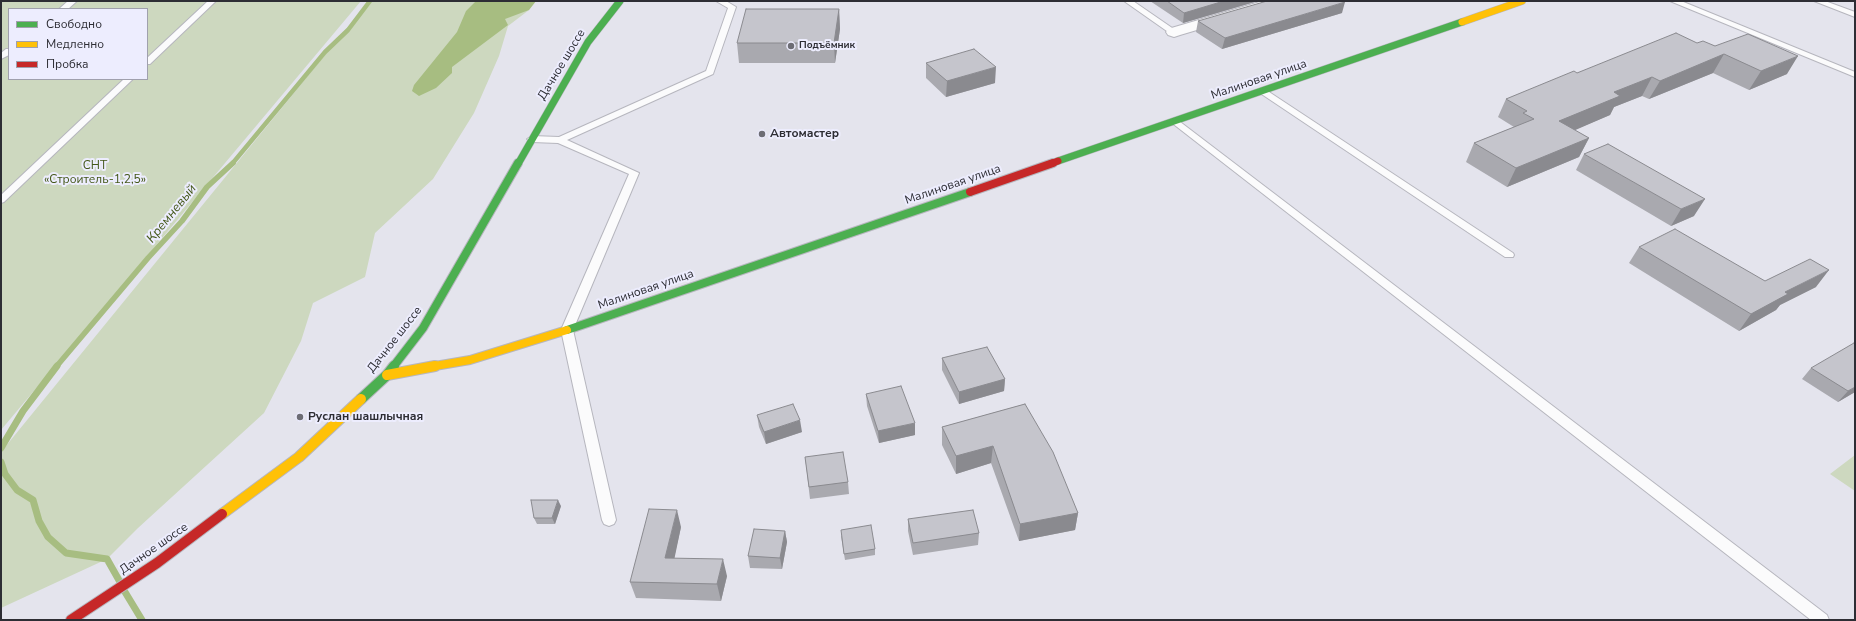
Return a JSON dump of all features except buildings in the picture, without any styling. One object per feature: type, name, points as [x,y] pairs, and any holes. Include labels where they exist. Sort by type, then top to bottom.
[{"type":"street","name":"Дачное шоссе","points":[[71,620],[157,563],[299,457],[386,375],[423,328],[588,42],[620,1]]},
{"type":"street","points":[[1174,32],[1278,1]]},
{"type":"street","name":"Малиновая улица","points":[[386,375],[470,360],[567,330],[1522,1]]},
{"type":"lane","points":[[64,8],[73,1]]},
{"type":"lane","points":[[148,61],[212,1]]},
{"type":"lane","points":[[560,140],[710,72],[732,7],[720,1]]},
{"type":"lane","points":[[1128,1],[1174,32]]},
{"type":"lane","points":[[1674,1],[1855,75]]},
{"type":"lane","points":[[1818,1],[1855,15]]},
{"type":"lane","points":[[1,200],[128,80]]},
{"type":"lane","points":[[1263,91],[1509,255]]},
{"type":"lane","points":[[1175,121],[1822,620]]},
{"type":"lane","points":[[532,139],[560,140],[634,173],[567,330],[610,520]]},
{"type":"green space","name":"СНТ «Строитель-1,2,5»","points":[[1,1],[361,1],[1,430]]},
{"type":"green space","points":[[369,1],[536,1],[529,10],[508,26],[499,56],[474,113],[433,179],[375,233],[365,277],[313,303],[301,341],[264,413],[138,528],[107,559],[1,608],[1,452]]},
{"type":"green space","points":[[1855,455],[1855,491],[1830,474]]},
{"type":"shaded area","points":[[476,1],[536,1],[529,10],[505,19],[508,25],[452,67],[452,73],[436,88],[419,96],[412,91],[414,85],[457,32],[466,11]]},
{"type":"waterway","name":"Кремневый","points":[[232,164],[325,52],[348,30],[370,1]]},
{"type":"waterway","name":"Кремневый","points":[[56,367],[148,258],[182,221],[207,187],[232,164]]},
{"type":"waterway","name":"Кремневый","points":[[1,448],[23,411],[57,366]]},
{"type":"waterway","name":"Кремневый","points":[[1,462],[5,474],[17,490],[33,500],[39,521],[48,537],[66,553],[107,559],[120,582]]},
{"type":"waterway","name":"Кремневый","points":[[125,592],[142,620]]},
{"type":"traffic: fast","points":[[361,399],[387,375],[423,328],[588,42],[620,1]]},
{"type":"traffic: fast","points":[[1058,161],[1462,22]]},
{"type":"traffic: fast","points":[[567,330],[970,192]]},
{"type":"traffic: slow","points":[[1462,22],[1522,1]]},
{"type":"traffic: slow","points":[[387,375],[470,360],[567,330]]},
{"type":"traffic: slow","points":[[222,514],[299,457],[361,399]]},
{"type":"traffic: jam","points":[[970,192],[1058,161]]},
{"type":"traffic: jam","points":[[71,620],[157,563],[222,514]]},
{"type":"place","name":"Подъёмник","points":[[791,46]]},
{"type":"place","name":"Автомастер","points":[[762,134]]},
{"type":"place","name":"Руслан шашлычная","points":[[300,417]]}]
